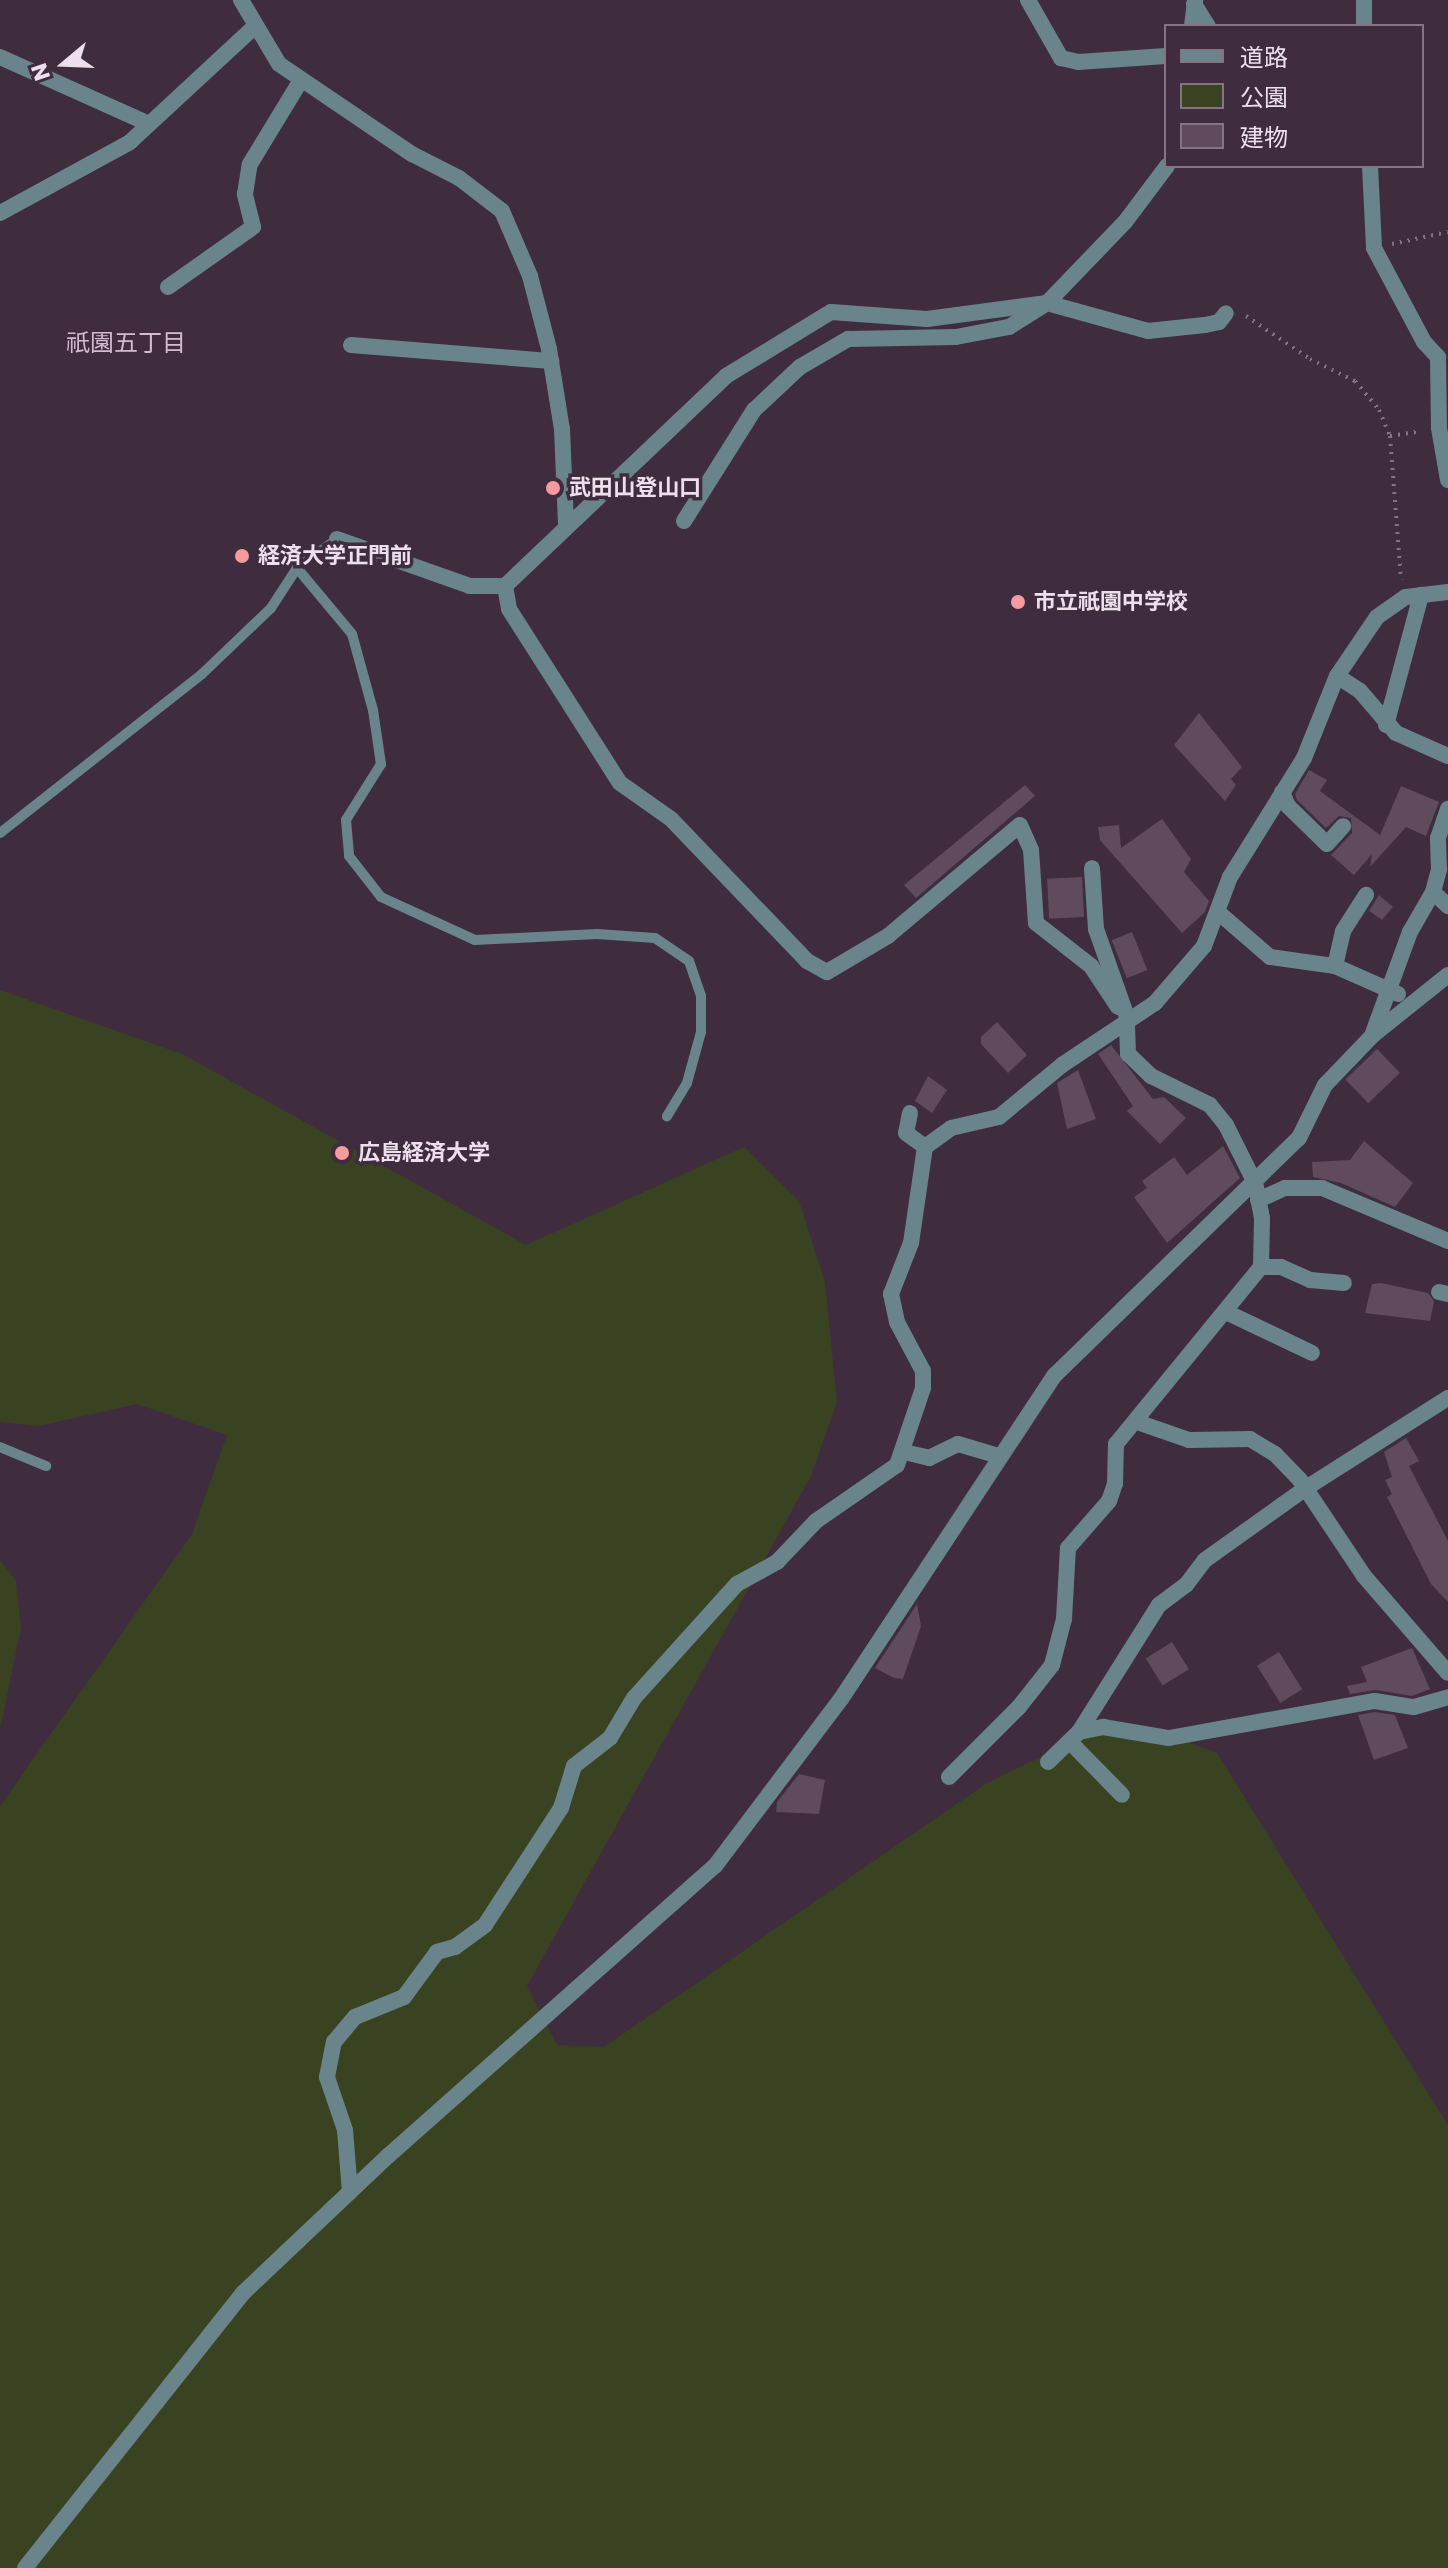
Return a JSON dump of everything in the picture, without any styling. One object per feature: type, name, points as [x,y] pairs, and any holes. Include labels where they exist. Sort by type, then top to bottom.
[{"type":"street","points":[[241,0],[254,27],[279,64],[412,154],[459,178],[502,211],[530,276],[551,361],[562,429],[566,525]]},
{"type":"street","points":[[1028,0],[1061,58],[1078,62],[1164,56]]},
{"type":"street","points":[[1364,0],[1364,24]]},
{"type":"street","points":[[1192,24],[1195,2]]},
{"type":"street","points":[[1195,2],[1207,24]]},
{"type":"street","points":[[0,213],[130,142],[254,27]]},
{"type":"street","points":[[0,57],[149,124]]},
{"type":"street","points":[[168,287],[253,227],[245,194],[250,164],[301,80]]},
{"type":"street","points":[[684,521],[754,410],[824,353],[848,339],[956,337],[1009,327],[1047,303],[1125,222],[1166,168]]},
{"type":"street","points":[[1370,168],[1374,248],[1424,342],[1443,353],[1439,428],[1448,480]]},
{"type":"street","points":[[337,539],[470,586],[505,586],[726,376],[831,312],[927,319],[1047,303],[1148,331],[1219,322],[1226,313]]},
{"type":"street","points":[[351,345],[551,361]]},
{"type":"street","points":[[505,586],[509,609],[620,783],[671,819],[807,961],[827,972],[888,936],[1020,825],[1031,850],[1036,923],[1091,966],[1127,1017]]},
{"type":"street","points":[[350,2192],[345,2130],[327,2077],[334,2042],[355,2017],[404,1997],[437,1952],[455,1947],[485,1925],[561,1808],[574,1766],[610,1738],[634,1698],[737,1584],[777,1562],[816,1521],[872,1478],[888,1473],[904,1452],[923,1371],[897,1322],[891,1294],[911,1243],[925,1147],[951,1128],[999,1117],[1127,1017],[1141,1017],[1155,1003],[1204,946],[1219,913],[1230,877],[1304,758],[1337,676],[1377,617],[1413,596],[1448,592]]},
{"type":"street","points":[[1386,725],[1413,596]]},
{"type":"street","points":[[1337,676],[1360,691],[1386,725],[1448,756]]},
{"type":"street","points":[[1282,792],[1288,806],[1327,844],[1343,826]]},
{"type":"street","points":[[1373,1035],[1410,932],[1433,892],[1439,869],[1438,838],[1448,809]]},
{"type":"street","points":[[949,1777],[1019,1707],[1052,1665],[1066,1609],[1068,1548],[1109,1501],[1115,1484],[1116,1444],[1137,1422],[1147,1402],[1261,1267],[1255,1183],[1218,1113],[1137,1066],[1124,1038],[1127,1017],[1096,929],[1092,868]]},
{"type":"street","points":[[1433,892],[1448,906]]},
{"type":"street","points":[[1335,966],[1343,931],[1366,895]]},
{"type":"street","points":[[1219,913],[1270,957],[1335,966],[1414,1001]]},
{"type":"street","points":[[25,2568],[243,2293],[350,2192],[715,1866],[841,1699],[1055,1375],[1299,1138],[1325,1085],[1373,1035],[1448,976]]},
{"type":"street","points":[[910,1113],[906,1133],[925,1147]]},
{"type":"street","points":[[1258,1200],[1285,1188],[1322,1188],[1448,1241]]},
{"type":"street","points":[[1261,1267],[1281,1267],[1310,1280],[1344,1283]]},
{"type":"street","points":[[1226,1312],[1312,1353]]},
{"type":"street","points":[[1048,1762],[1074,1737],[1159,1605],[1186,1585],[1214,1552],[1306,1488],[1448,1398]]},
{"type":"street","points":[[1137,1422],[1203,1442],[1250,1439],[1275,1454],[1306,1488],[1364,1576],[1448,1673]]},
{"type":"street","points":[[904,1452],[929,1458],[958,1444],[999,1456]]},
{"type":"street","points":[[1074,1737],[1103,1727],[1169,1738],[1375,1701],[1414,1707],[1448,1697]]},
{"type":"street","points":[[1074,1737],[1122,1795]]},
{"type":"lane","points":[[0,833],[202,674],[271,608],[297,568],[337,539]]},
{"type":"lane","points":[[297,568],[352,634],[373,710],[381,764],[346,820],[349,856],[381,897],[475,940],[597,934],[655,938],[689,961],[701,996],[701,1032],[687,1083],[667,1116]]},
{"type":"lane","points":[[0,1447],[46,1466]]},
{"type":"path","points":[[1374,248],[1448,232]]},
{"type":"path","points":[[1226,313],[1239,312],[1310,359],[1355,381],[1379,410],[1390,436],[1413,596]]},
{"type":"path","points":[[1390,436],[1439,428]]},
{"type":"green space","points":[[0,990],[182,1054],[526,1245],[744,1147],[799,1201],[825,1282],[837,1402],[811,1476],[527,1986],[557,2045],[604,2047],[987,1783],[1074,1741],[1142,1725],[1217,1753],[1448,2125],[1448,2568],[0,2568],[0,1806],[192,1534],[227,1435],[137,1404],[39,1426],[0,1422]]},
{"type":"green space","points":[[0,1560],[16,1581],[21,1628],[0,1730]]},
{"type":"building","points":[[1199,713],[1242,767],[1231,779],[1236,785],[1225,801],[1174,745]]},
{"type":"building","points":[[1309,770],[1327,780],[1320,791],[1380,835],[1401,786],[1439,802],[1426,836],[1406,827],[1370,867],[1372,854],[1354,875],[1331,855],[1352,833],[1351,818],[1339,816],[1326,828],[1297,800],[1295,794]]},
{"type":"building","points":[[1025,785],[1035,796],[916,898],[904,885]]},
{"type":"building","points":[[1162,819],[1191,859],[1184,872],[1209,901],[1205,912],[1182,933],[1100,840],[1098,827],[1119,825],[1121,848]]},
{"type":"building","points":[[1082,877],[1084,917],[1049,919],[1047,879]]},
{"type":"building","points":[[1379,895],[1393,907],[1382,920],[1369,911]]},
{"type":"building","points":[[1132,932],[1147,970],[1127,978],[1112,940]]},
{"type":"building","points":[[997,1022],[1027,1055],[1008,1073],[981,1044],[981,1037]]},
{"type":"building","points":[[1111,1045],[1153,1099],[1164,1097],[1186,1118],[1160,1144],[1127,1111],[1133,1106],[1098,1054]]},
{"type":"building","points":[[1377,1049],[1400,1073],[1368,1103],[1345,1080]]},
{"type":"building","points":[[1078,1070],[1096,1119],[1067,1129],[1057,1083]]},
{"type":"building","points":[[928,1076],[947,1090],[932,1113],[915,1101]]},
{"type":"building","points":[[1364,1141],[1413,1183],[1395,1207],[1341,1183],[1313,1177],[1312,1162],[1350,1160]]},
{"type":"building","points":[[1223,1146],[1240,1178],[1167,1243],[1134,1197],[1147,1188],[1142,1181],[1174,1157],[1187,1175]]},
{"type":"building","points":[[1381,1283],[1428,1293],[1434,1301],[1430,1321],[1365,1313],[1372,1284]]},
{"type":"building","points":[[1406,1438],[1419,1461],[1409,1466],[1448,1541],[1448,1602],[1431,1584],[1387,1497],[1392,1494],[1385,1480],[1392,1477],[1384,1452]]},
{"type":"building","points":[[917,1604],[921,1626],[903,1679],[894,1678],[875,1668]]},
{"type":"building","points":[[1172,1642],[1189,1669],[1163,1686],[1146,1658]]},
{"type":"building","points":[[1412,1648],[1430,1689],[1412,1696],[1376,1690],[1350,1694],[1347,1686],[1367,1682],[1361,1667]]},
{"type":"building","points":[[1279,1652],[1302,1689],[1280,1703],[1257,1666]]},
{"type":"building","points":[[1375,1712],[1395,1715],[1408,1748],[1374,1760],[1358,1715]]},
{"type":"building","points":[[799,1774],[825,1780],[819,1814],[776,1812],[777,1802]]},
{"type":"place","name":"武田山登山口","points":[[553,488]]},
{"type":"place","name":"経済大学正門前","points":[[242,556]]},
{"type":"place","name":"市立祇園中学校","points":[[1018,602]]},
{"type":"place","name":"広島経済大学","points":[[342,1153]]},
{"type":"district","name":"祇園五丁目","points":[[126,343]]}]
